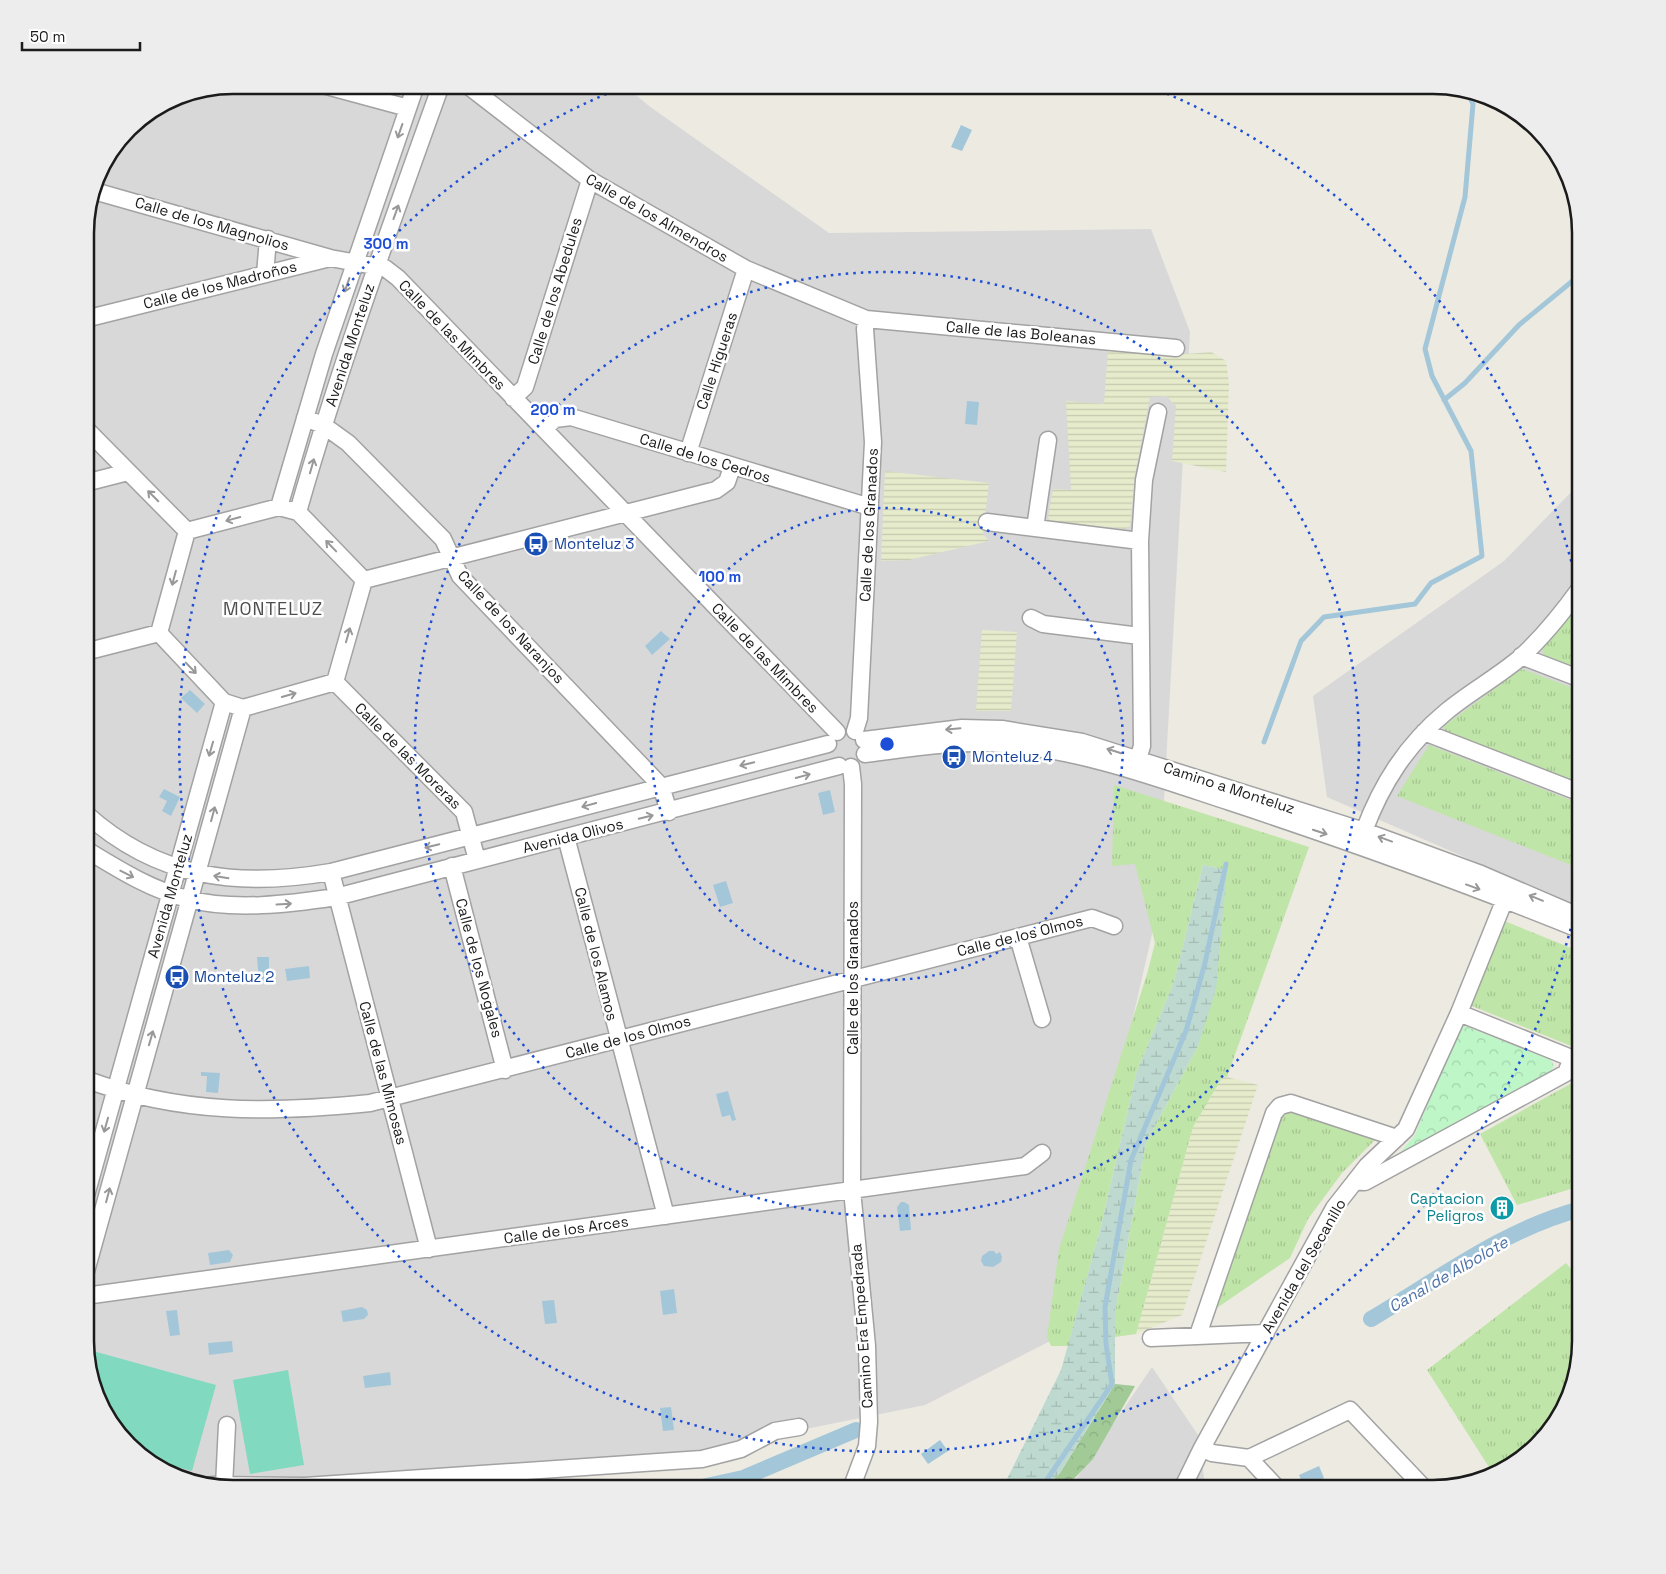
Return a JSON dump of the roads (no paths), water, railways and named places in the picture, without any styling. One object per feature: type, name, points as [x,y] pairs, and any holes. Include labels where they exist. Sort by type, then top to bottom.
[{"type":"street","points":[[357,94],[408,108]]},
{"type":"street","name":"Avenida Monteluz","points":[[279,507],[354,263],[413,94]]},
{"type":"street","name":"Avenida Monteluz","points":[[298,512],[323,425],[376,266],[438,94]]},
{"type":"street","name":"Calle de los Almendros","points":[[479,94],[590,180],[746,269],[866,319]]},
{"type":"street","name":"Calle de los Abedules","points":[[513,398],[525,387],[590,180]]},
{"type":"street","name":"Calle de los Magnolios","points":[[99,193],[330,258]]},
{"type":"street","points":[[265,274],[268,239]]},
{"type":"street","name":"Calle de los Madroños","points":[[94,317],[330,258],[354,263]]},
{"type":"street","name":"Avenida Monteluz","points":[[354,263],[376,266]]},
{"type":"street","name":"Calle de las Mimbres","points":[[376,266],[385,268],[398,278],[544,429],[624,512],[832,738]]},
{"type":"street","name":"Calle Higueras","points":[[688,453],[746,269]]},
{"type":"street","name":"Calle de las Boleanas","points":[[866,319],[1176,348]]},
{"type":"street","name":"Calle de los Granados","points":[[861,742],[859,718],[873,442],[865,329],[866,319]]},
{"type":"street","points":[[1136,766],[1142,746],[1140,540],[1144,480],[1158,412]]},
{"type":"street","name":"Calle de los Cedros","points":[[544,429],[556,419],[571,417],[870,507]]},
{"type":"street","name":"Avenida Monteluz","points":[[305,418],[323,425]]},
{"type":"street","name":"Calle de los Naranjos","points":[[323,425],[348,443],[443,539],[460,576],[661,786]]},
{"type":"street","points":[[94,437],[187,531]]},
{"type":"street","points":[[1036,528],[1048,440]]},
{"type":"street","points":[[364,580],[716,490],[727,482],[732,467]]},
{"type":"street","points":[[94,481],[128,472]]},
{"type":"street","points":[[187,531],[279,507],[298,512],[364,580]]},
{"type":"street","points":[[987,522],[1140,540]]},
{"type":"street","points":[[159,633],[187,531]]},
{"type":"street","points":[[159,633],[224,702],[243,708],[335,682],[364,580]]},
{"type":"street","points":[[1364,831],[1376,797],[1397,764],[1424,732],[1448,710],[1521,656],[1556,621],[1572,600]]},
{"type":"street","points":[[1031,618],[1042,624],[1140,636]]},
{"type":"street","points":[[94,650],[159,633]]},
{"type":"street","points":[[1521,656],[1572,676]]},
{"type":"street","name":"Calle de las Moreras","points":[[335,682],[464,812],[472,836]]},
{"type":"street","name":"Avenida Monteluz","points":[[94,1167],[224,702]]},
{"type":"street","name":"Avenida Monteluz","points":[[94,1243],[243,708]]},
{"type":"street","points":[[842,730],[861,742],[859,763],[844,767],[829,756],[832,738],[842,730]]},
{"type":"street","points":[[1424,732],[1572,790]]},
{"type":"street","name":"Avenida Olivos","points":[[94,821],[106,832],[147,855],[178,868],[229,878],[273,880],[331,872],[661,786],[832,738]]},
{"type":"street","name":"Camino a Monteluz","points":[[861,742],[1003,744],[1045,749],[1136,766],[1364,831],[1481,874],[1507,893],[1572,926]]},
{"type":"street","name":"Camino a Monteluz","points":[[1136,766],[1330,835],[1572,914]]},
{"type":"street","name":"Calle de los Granados","points":[[844,767],[853,784],[852,1190]]},
{"type":"street","name":"Avenida Olivos","points":[[94,855],[122,872],[171,894],[190,900],[250,906],[292,904],[336,897],[844,767]]},
{"type":"street","points":[[661,786],[669,812]]},
{"type":"street","points":[[472,836],[478,860]]},
{"type":"street","name":"Calle de los Alamos","points":[[566,837],[666,1216]]},
{"type":"street","name":"Calle de los Nogales","points":[[452,866],[505,1070]]},
{"type":"street","points":[[331,872],[336,897]]},
{"type":"street","name":"Avenida del Secanillo","points":[[1186,1480],[1202,1448],[1334,1208],[1367,1166],[1406,1129],[1459,1012],[1507,893]]},
{"type":"street","name":"Calle de las Mimosas","points":[[336,897],[429,1249]]},
{"type":"street","name":"Calle de los Olmos","points":[[135,1095],[166,1103],[240,1110],[301,1110],[389,1099],[1092,918],[1114,926]]},
{"type":"street","points":[[1018,937],[1042,1019]]},
{"type":"street","points":[[1459,1012],[1572,1058]]},
{"type":"street","points":[[1355,1181],[1365,1182],[1566,1073],[1572,1065]]},
{"type":"street","points":[[94,1082],[135,1095]]},
{"type":"street","points":[[1198,1335],[1274,1113],[1280,1106],[1291,1103],[1397,1138]]},
{"type":"street","name":"Calle de los Arces","points":[[94,1295],[1025,1166],[1042,1153]]},
{"type":"street","name":"Camino Era Empedrada","points":[[852,1190],[867,1346],[869,1422],[867,1446],[854,1480]]},
{"type":"street","points":[[1151,1338],[1266,1333]]},
{"type":"street","points":[[1202,1448],[1212,1453],[1249,1458],[1350,1410],[1416,1480]]},
{"type":"street","points":[[219,1480],[227,1425]]},
{"type":"street","points":[[393,1480],[702,1459],[741,1449],[775,1431],[799,1428]]},
{"type":"street","points":[[1249,1458],[1270,1480]]},
{"type":"waterway","points":[[1264,742],[1301,641],[1324,617],[1415,604],[1431,583],[1482,556],[1471,451],[1432,376],[1425,349],[1465,197],[1473,104],[1471,99]]},
{"type":"waterway","points":[[1444,400],[1465,383],[1519,325],[1572,281]]},
{"type":"waterway","points":[[1047,1480],[1112,1384],[1106,1344],[1105,1307],[1131,1160],[1186,1031],[1205,963],[1226,864]]},
{"type":"waterway","name":"Canal de Albolote","points":[[1371,1319],[1499,1242],[1525,1229],[1572,1212]]},
{"type":"waterway","name":"Canal de Albolote","points":[[734,1480],[743,1478],[856,1430]]},
{"type":"place","name":"Monteluz 3","points":[[536,544]]},
{"type":"place","name":"Monteluz 4","points":[[954,757]]},
{"type":"place","name":"Monteluz 2","points":[[177,977]]},
{"type":"place","name":"Captacion Peligros","points":[[1502,1208]]},
{"type":"district","name":"MONTELUZ","points":[[273,609]]}]
